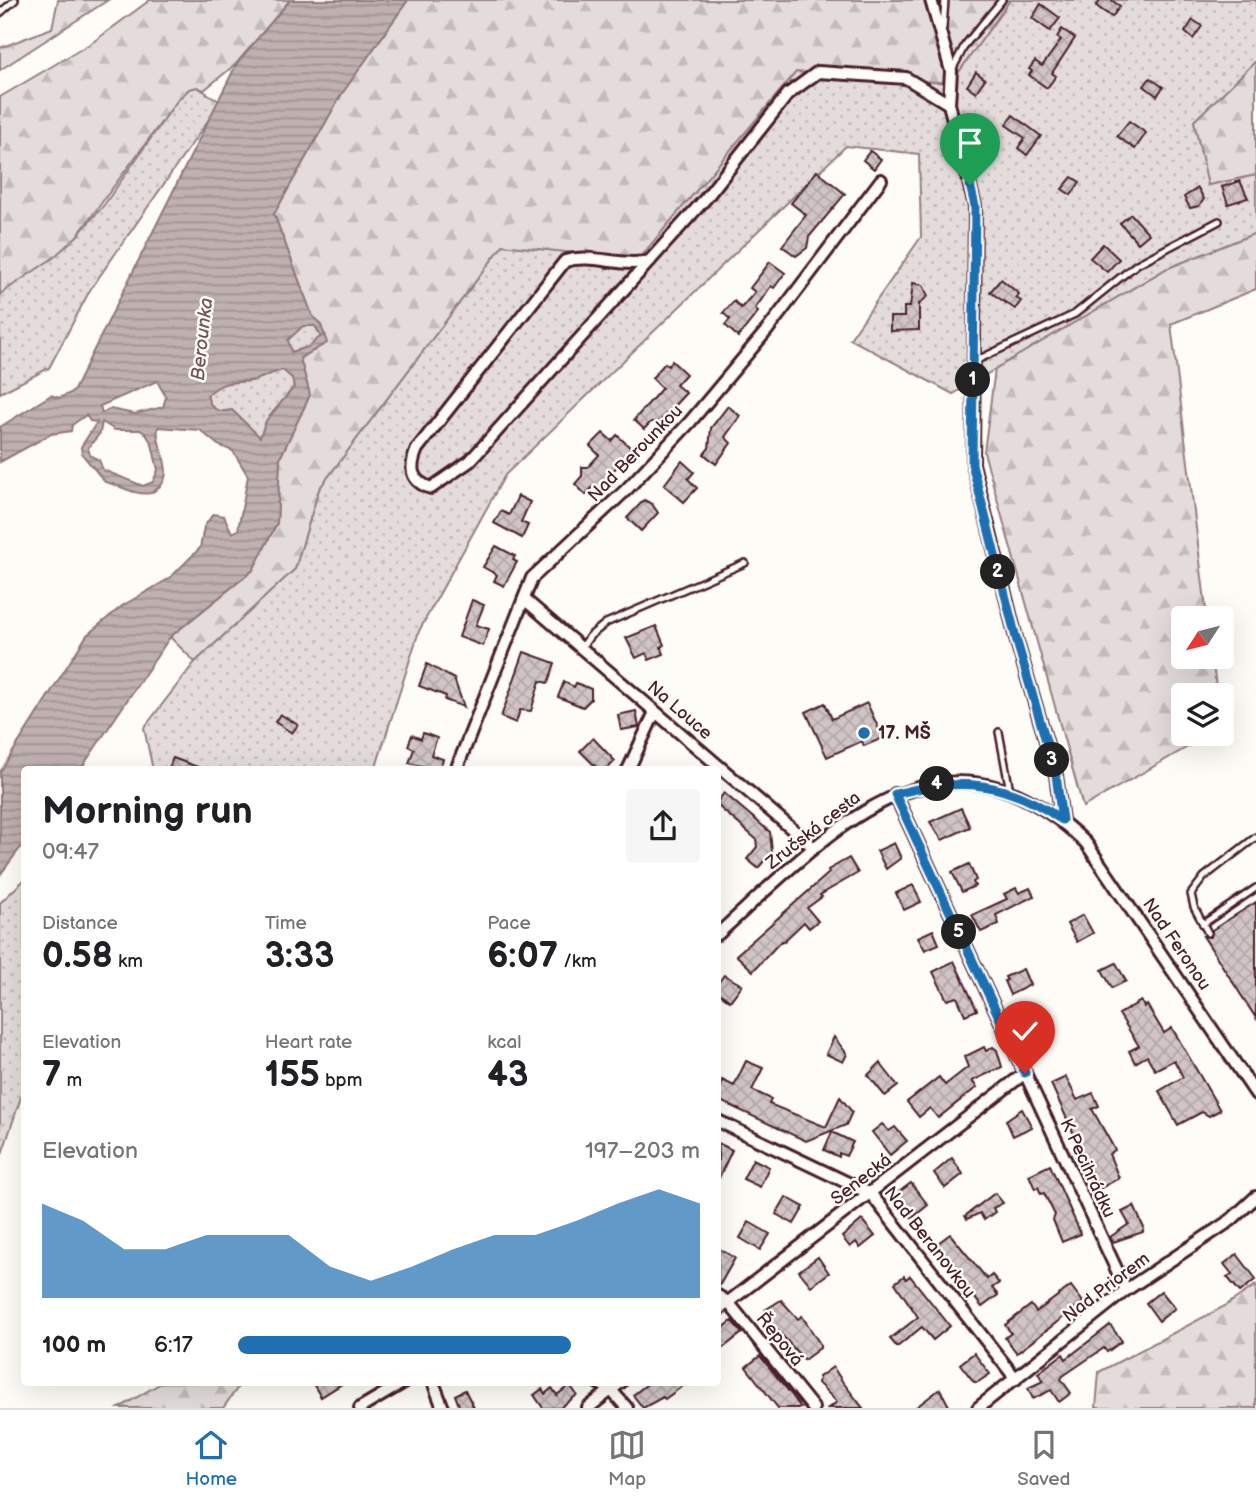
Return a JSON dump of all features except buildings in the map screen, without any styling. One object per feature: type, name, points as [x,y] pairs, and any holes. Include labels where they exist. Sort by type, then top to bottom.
[{"type":"street","points":[[931,0],[951,71],[949,104],[975,206],[972,464],[1017,642],[1056,775],[1062,820]]},
{"type":"street","points":[[650,261],[637,264],[576,257],[565,261],[417,449],[410,465],[420,484],[431,488],[470,461],[650,261],[706,198],[788,94],[818,72],[906,78],[949,104]]},
{"type":"street","name":"Nad Berounkou","points":[[458,766],[532,579],[627,488],[690,422],[768,329],[881,180]]},
{"type":"street","name":"Na Louce","points":[[524,599],[582,646],[718,766]]},
{"type":"street","points":[[630,766],[655,712]]},
{"type":"street","name":"Na Louce","points":[[721,768],[813,847]]},
{"type":"street","name":"Zručská cesta","points":[[721,931],[813,847],[864,809],[895,794],[951,783],[979,784],[1010,791],[1037,803],[1062,820]]},
{"type":"street","name":"K Pecihrádku","points":[[895,794],[1126,1290]]},
{"type":"street","name":"Nad Feronou","points":[[1062,820],[1086,843],[1256,1094]]},
{"type":"street","name":"Senecká","points":[[721,1308],[1025,1073]]},
{"type":"street","name":"Nad Beranovkou","points":[[721,1122],[871,1194],[1016,1379]]},
{"type":"street","name":"Nad Priorem","points":[[978,1408],[1126,1290],[1231,1220],[1256,1197]]},
{"type":"street","name":"Řepová","points":[[721,1298],[728,1302],[813,1408]]},
{"type":"street","points":[[360,1408],[397,1386]]},
{"type":"street","points":[[435,1386],[443,1408]]},
{"type":"street","points":[[604,1386],[627,1408]]},
{"type":"street","points":[[587,1408],[616,1386]]},
{"type":"lane","points":[[0,13],[15,0]]},
{"type":"lane","points":[[942,35],[945,0]]},
{"type":"lane","points":[[951,71],[965,45],[1002,0]]},
{"type":"lane","points":[[973,362],[1075,314],[1136,264],[1219,221]]},
{"type":"lane","points":[[582,646],[607,623],[745,563]]},
{"type":"lane","points":[[999,732],[1010,791]]},
{"type":"lane","points":[[1208,933],[1191,894],[1204,877],[1256,837]]},
{"type":"lane","points":[[1203,924],[1256,888]]},
{"type":"green space","points":[[58,0],[108,0],[0,70],[0,48],[52,28]]},
{"type":"green space","points":[[150,0],[290,0],[237,63],[204,90],[197,87],[189,89],[177,101],[77,236],[53,258],[0,294],[0,97],[93,42]]},
{"type":"green space","points":[[408,0],[1010,0],[951,83],[796,72],[638,260],[503,245],[319,489],[295,569],[195,662],[170,637],[253,570],[277,523],[280,458],[310,395],[300,358],[315,350],[326,336],[312,315],[274,214],[341,95]]},
{"type":"green space","points":[[1010,0],[1256,0],[1256,61],[1194,121],[1208,185],[1256,175],[1256,233],[1166,269],[953,394],[850,339],[921,237],[919,154],[846,146],[505,475],[419,631],[376,766],[152,766],[144,728],[195,662],[295,569],[319,489],[503,245],[638,260],[796,72],[951,83]]},
{"type":"green space","points":[[1256,61],[1256,175],[1208,185],[1194,121]]},
{"type":"green space","points":[[197,87],[221,102],[90,290],[49,368],[0,393],[0,294],[77,236],[104,205],[177,101],[189,89]]},
{"type":"green space","points":[[1256,233],[1256,289],[1171,324],[1206,606],[1171,606],[1171,669],[1214,669],[1215,683],[1171,683],[1171,746],[1189,746],[1083,807],[984,452],[995,369],[1166,269]]},
{"type":"green space","points":[[303,325],[315,325],[321,336],[307,348],[290,351],[287,340]]},
{"type":"green space","points":[[283,370],[292,378],[294,387],[266,421],[260,438],[232,410],[219,411],[208,400],[207,395],[223,385],[254,380]]},
{"type":"green space","points":[[21,883],[21,1097],[0,1160],[0,903]]},
{"type":"green space","points":[[1256,1285],[1256,1408],[1096,1408],[1099,1372],[1225,1306]]},
{"type":"green space","points":[[156,1386],[239,1386],[223,1408],[119,1408]]},
{"type":"water","name":"Berounka","points":[[290,0],[408,0],[341,95],[274,214],[312,315],[321,325],[327,343],[300,358],[310,395],[280,458],[277,523],[253,570],[170,637],[83,766],[21,766],[21,847],[0,875],[0,772],[87,635],[122,606],[170,578],[200,548],[204,527],[213,514],[224,516],[232,533],[238,530],[248,476],[233,451],[218,445],[200,430],[158,427],[159,444],[166,470],[160,486],[145,494],[105,482],[82,454],[81,447],[97,422],[90,421],[86,415],[72,425],[71,431],[51,434],[0,462],[0,427],[51,395],[59,398],[73,392],[237,63]],"holes":[[[303,326],[315,326],[321,336],[308,347],[291,352],[288,340]],[[283,370],[292,378],[294,387],[266,421],[260,437],[232,410],[219,411],[208,400],[207,395],[223,385],[254,380]],[[157,381],[166,397],[163,407],[135,414],[110,409],[102,413],[100,406]],[[102,422],[115,430],[140,430],[146,434],[152,444],[158,470],[153,482],[143,486],[103,470],[99,460],[90,455],[88,448],[100,433]]]},
{"type":"place","name":"17. MŠ","points":[[864,733]]},
{"type":"route","points":[[970,185],[975,206],[972,464],[1017,642],[1056,775],[1062,820],[1037,803],[1010,791],[979,784],[931,785],[895,794],[1025,1073]]}]
